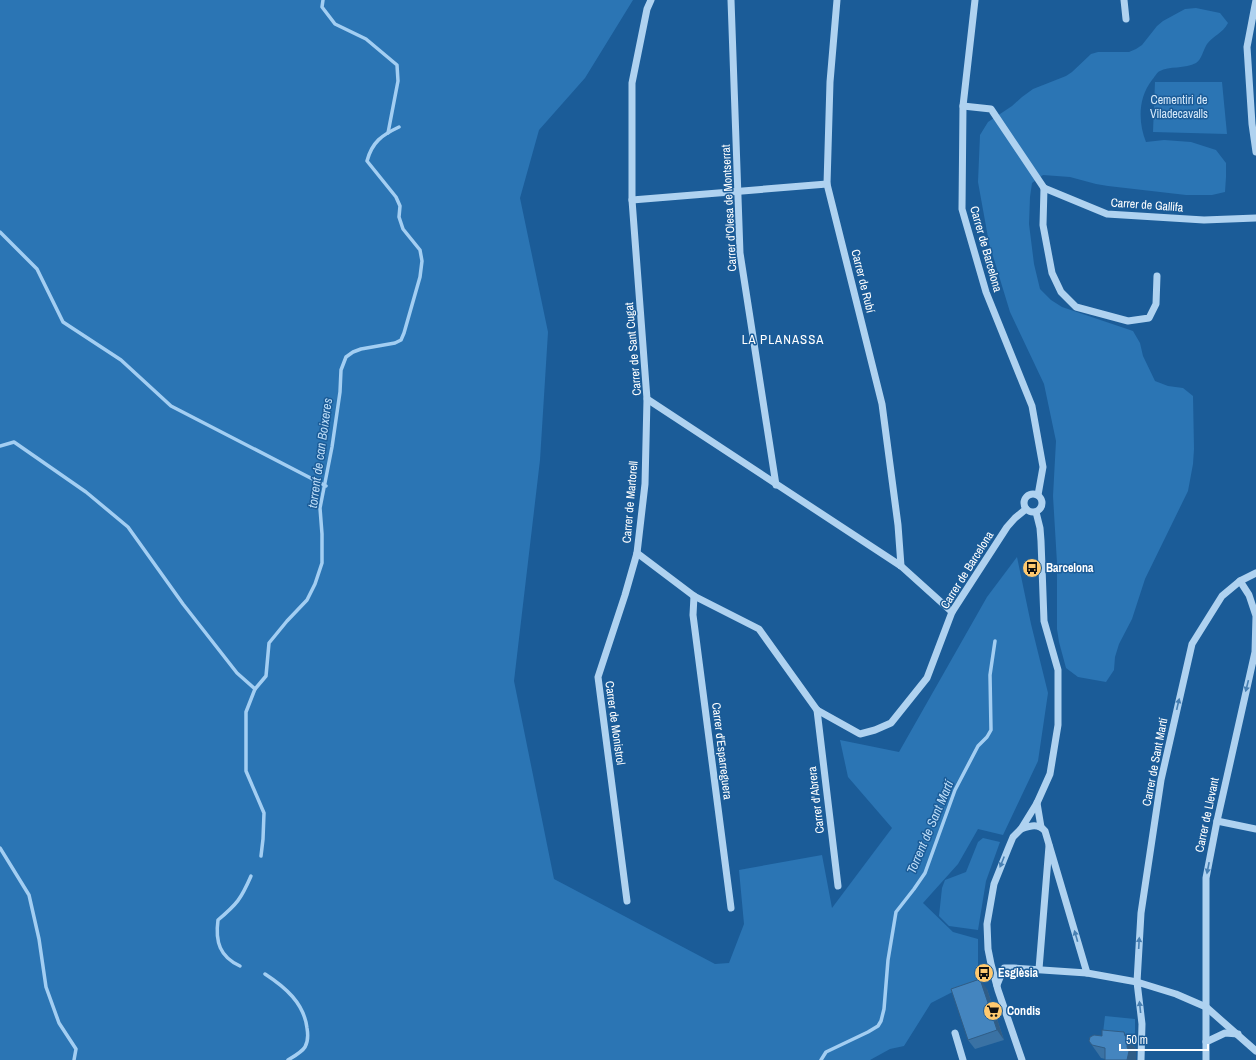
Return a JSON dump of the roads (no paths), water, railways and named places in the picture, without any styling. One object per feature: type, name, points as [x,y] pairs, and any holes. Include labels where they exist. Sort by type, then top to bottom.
[{"type":"street","name":"Carrer de Sant Cugat","points":[[651,0],[632,83],[632,200],[647,399],[901,566],[952,612]]},
{"type":"street","name":"Carrer d'Olesa de Montserrat","points":[[731,0],[739,191],[740,253],[776,485]]},
{"type":"street","name":"Carrer de Rubí","points":[[837,0],[830,82],[827,184],[882,404],[898,524],[901,566]]},
{"type":"street","name":"Carrer de Barcelona","points":[[975,0],[963,106],[962,209],[986,292],[1032,406],[1043,467],[1038,495]]},
{"type":"street","points":[[1124,0],[1126,19]]},
{"type":"street","points":[[1256,0],[1247,47],[1252,124],[1256,152]]},
{"type":"street","points":[[963,106],[991,109],[1044,188],[1044,225],[1052,273],[1061,292],[1076,307],[1128,321],[1149,318],[1156,304],[1157,276]]},
{"type":"street","points":[[632,200],[827,184]]},
{"type":"street","name":"Carrer de Gallifa","points":[[1044,188],[1107,214],[1204,220],[1256,218]]},
{"type":"street","name":"Carrer de Martorell","points":[[647,399],[645,484],[636,554],[694,596],[759,629],[817,710],[860,734]]},
{"type":"street","points":[[1030,494],[1038,495],[1042,498],[1043,504],[1041,509],[1036,512],[1031,512],[1026,509],[1024,502],[1026,497],[1030,494]]},
{"type":"street","name":"Carrer de Barcelona","points":[[860,734],[875,730],[891,723],[927,678],[952,612],[1007,527],[1026,509]]},
{"type":"street","points":[[1022,1060],[990,964],[987,924],[994,884],[1013,837],[1021,828],[1037,803],[1050,774],[1058,725],[1058,670],[1044,621],[1041,541],[1040,528],[1036,512]]},
{"type":"street","name":"Carrer de Monistrol","points":[[627,901],[598,677],[625,595],[636,554]]},
{"type":"street","name":"Carrer de Sant Martí","points":[[1141,1060],[1142,1024],[1137,982],[1141,913],[1161,780],[1192,644],[1222,596],[1240,581],[1256,573]]},
{"type":"street","name":"Carrer de Llevant","points":[[1206,1060],[1206,878],[1216,821],[1255,652],[1256,639],[1256,616],[1249,595],[1240,581]]},
{"type":"street","name":"Carrer d'Esparreguera","points":[[694,596],[693,615],[731,908]]},
{"type":"street","name":"Carrer d'Abrera","points":[[817,710],[838,886]]},
{"type":"street","points":[[1037,803],[1042,827],[1049,842],[1087,973]]},
{"type":"street","points":[[1216,821],[1256,829]]},
{"type":"street","points":[[1021,828],[1032,825],[1042,827]]},
{"type":"street","points":[[1038,970],[1049,842]]},
{"type":"street","points":[[990,964],[1004,968],[1087,973],[1137,982],[1176,994],[1206,1007],[1256,1051]]},
{"type":"street","points":[[997,985],[1004,968]]},
{"type":"street","points":[[1206,1042],[1225,1032],[1238,1034]]},
{"type":"street","points":[[955,1033],[963,1060]]},
{"type":"waterway","points":[[323,0],[322,7],[335,24],[366,39],[397,65],[398,81],[388,133]]},
{"type":"waterway","name":"torrent de can Boixeres","points":[[261,856],[264,813],[246,771],[246,712],[255,689],[266,676],[269,643],[307,600],[315,584],[322,563],[320,508],[332,447],[340,392],[341,370],[346,357],[361,349],[395,343],[401,340],[420,277],[422,261],[420,250],[403,229],[399,217],[400,206],[396,197],[367,161],[369,154],[378,140],[399,127]]},
{"type":"waterway","points":[[0,232],[37,269],[63,322],[121,360],[171,406],[326,486]]},
{"type":"waterway","points":[[0,446],[14,442],[86,492],[128,527],[183,604],[237,673],[255,689]]},
{"type":"waterway","name":"Torrent de Sant Martí","points":[[821,1060],[826,1052],[868,1032],[878,1026],[881,1021],[884,1009],[888,960],[896,912],[925,873],[955,790],[978,746],[987,737],[991,730],[990,675],[995,641]]},
{"type":"waterway","points":[[0,848],[29,895],[39,939],[46,987],[59,1023],[76,1049],[74,1060]]},
{"type":"waterway","name":"torrent de can Boixeres","points":[[240,966],[223,953],[218,942],[217,928],[218,920],[238,901],[251,876]]},
{"type":"waterway","name":"torrent de can Boixeres","points":[[265,974],[280,984],[292,996],[298,1003],[305,1019],[308,1033],[306,1045],[302,1051],[288,1060]]},
{"type":"place","name":"Barcelona","points":[[1032,568]]},
{"type":"place","name":"Esglèsia","points":[[984,973]]},
{"type":"place","name":"Condis","points":[[993,1011]]},
{"type":"district","name":"LA PLANASSA","points":[[783,339]]},
{"type":"park label","name":"Cementiri de Viladecavalls","points":[[1179,107]]}]
